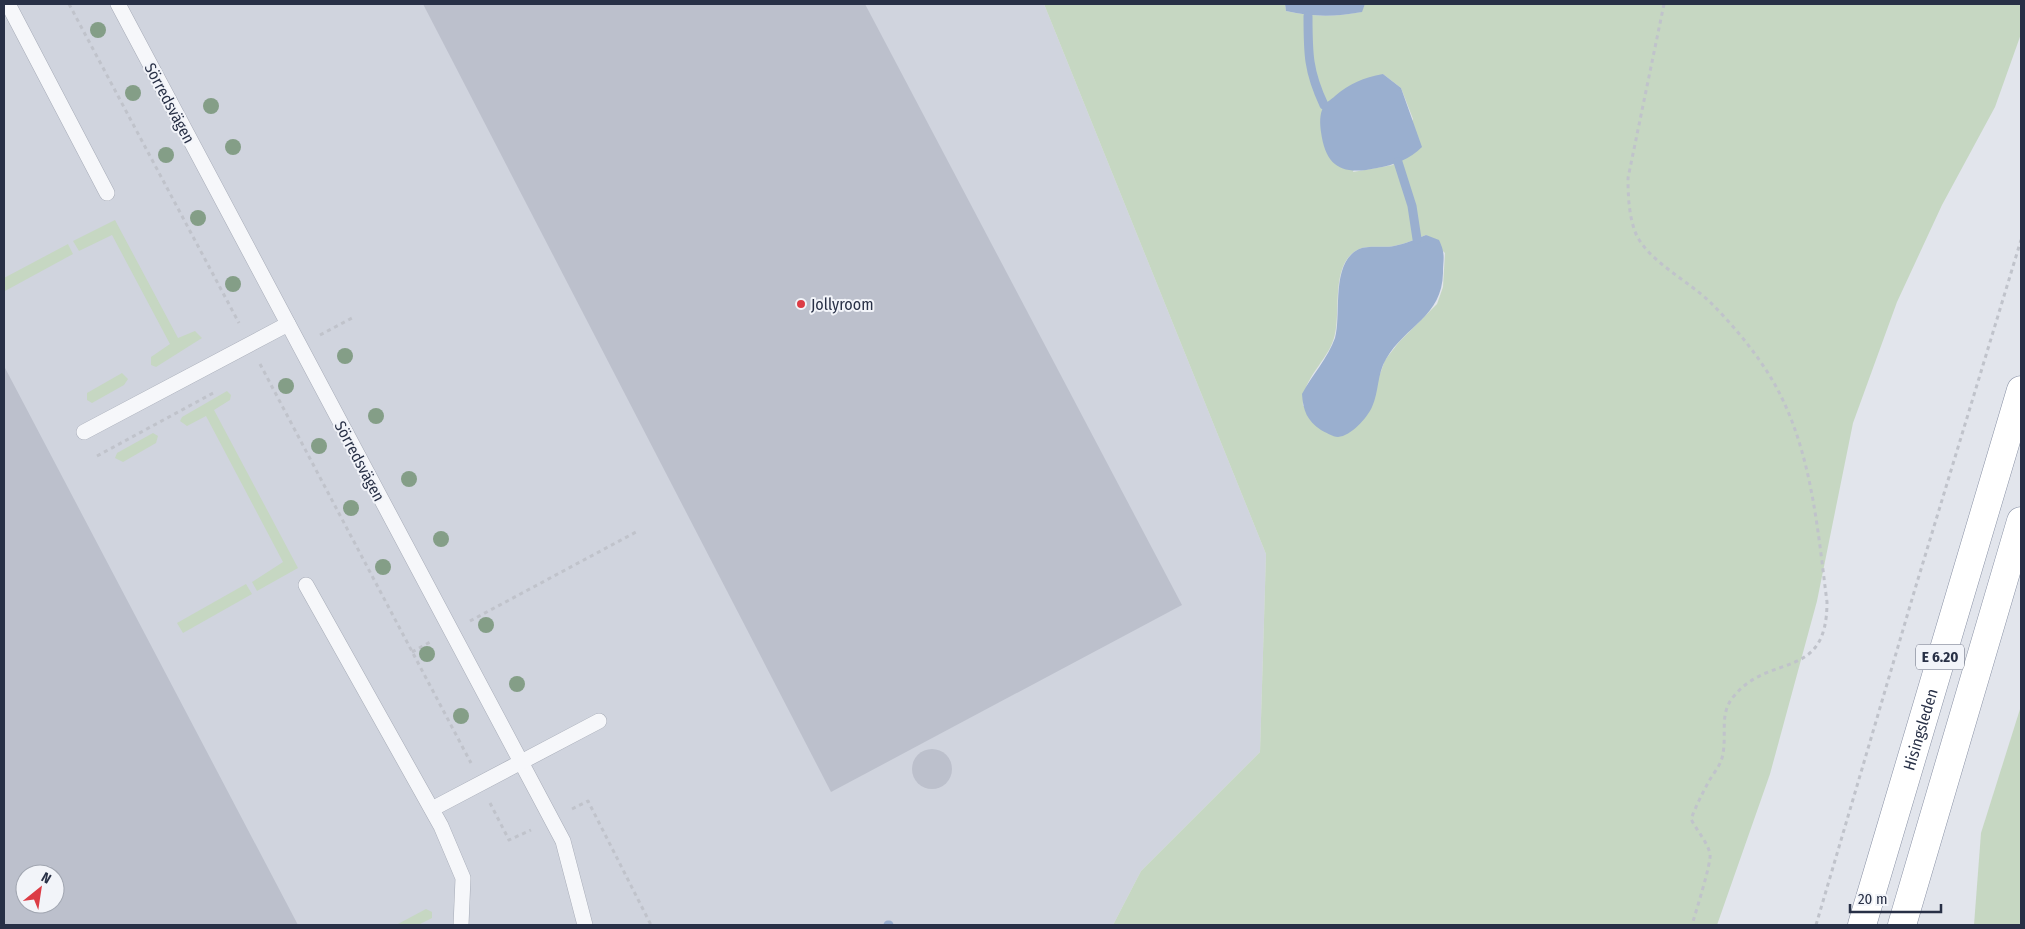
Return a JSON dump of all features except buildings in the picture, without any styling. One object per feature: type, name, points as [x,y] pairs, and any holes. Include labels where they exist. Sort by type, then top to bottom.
[{"type":"highway","name":"Hisingsleden","points":[[1862,925],[2021,390]]},
{"type":"highway","name":"E 6.20","points":[[1902,925],[2021,521]]},
{"type":"lane","points":[[8,4],[107,193]]},
{"type":"lane","name":"Sörredsvägen","points":[[118,4],[563,840],[585,925]]},
{"type":"lane","points":[[84,432],[288,324]]},
{"type":"lane","points":[[306,585],[432,808],[463,878],[461,925]]},
{"type":"lane","points":[[432,808],[599,722]]},
{"type":"path","points":[[69,4],[262,366],[509,840],[588,800],[651,925]]},
{"type":"path","points":[[1664,4],[1642,102],[1628,178],[1629,202],[1636,234],[1650,254],[1710,302],[1744,339],[1783,400],[1798,437],[1808,478],[1827,602],[1827,622],[1819,644],[1807,657],[1786,667],[1760,674],[1734,695],[1724,710],[1722,758],[1691,819],[1696,831],[1705,841],[1711,856],[1692,925]]},
{"type":"path","points":[[1816,925],[1914,589],[2021,240]]},
{"type":"path","points":[[255,370],[352,318]]},
{"type":"path","points":[[97,456],[217,391]]},
{"type":"path","points":[[412,652],[636,532]]},
{"type":"shaded area","points":[[4,4],[1044,4],[1266,554],[1260,752],[1141,871],[1113,925],[4,925]]},
{"type":"green space","points":[[1044,4],[1285,4],[1286,11],[1324,16],[1361,12],[1365,4],[2021,4],[2021,34],[1995,107],[1942,205],[1897,302],[1853,423],[1817,601],[1770,774],[1717,925],[1113,925],[1141,871],[1260,752],[1266,554]],"holes":[[[1383,74],[1401,88],[1413,119],[1393,165],[1353,172]],[[1426,235],[1445,253],[1443,287],[1437,304],[1399,342],[1385,360],[1380,374],[1303,406],[1303,396],[1306,387],[1331,347],[1334,338],[1340,277],[1344,265],[1350,256],[1359,249],[1394,246]]]},
{"type":"green space","points":[[115,220],[178,338],[195,331],[202,338],[156,367],[151,365],[151,357],[170,344],[112,235],[79,251],[73,241]]},
{"type":"green space","points":[[68,244],[73,254],[5,291],[4,278]]},
{"type":"green space","points":[[122,373],[128,379],[124,385],[92,403],[87,400],[87,393]]},
{"type":"green space","points":[[227,391],[231,395],[230,400],[214,410],[298,568],[257,591],[252,582],[283,562],[206,416],[187,426],[180,421],[182,417]]},
{"type":"green space","points":[[153,433],[158,436],[156,443],[123,462],[115,458],[117,453]]},
{"type":"green space","points":[[246,584],[252,594],[183,633],[177,623]]},
{"type":"green space","points":[[2021,706],[2021,925],[1974,925],[1981,833]]},
{"type":"green space","points":[[426,909],[432,912],[432,918],[418,925],[396,925]]},
{"type":"water","points":[[1285,4],[1365,4],[1362,12],[1324,16],[1286,11]]},
{"type":"water","points":[[1383,74],[1401,88],[1422,147],[1407,158],[1383,167],[1355,171],[1338,166],[1327,154],[1323,144],[1320,122],[1322,109],[1341,91],[1352,84]]},
{"type":"water","points":[[1426,235],[1439,240],[1443,253],[1441,288],[1436,300],[1430,311],[1403,337],[1386,359],[1372,407],[1358,426],[1343,436],[1338,437],[1321,430],[1309,419],[1303,405],[1302,394],[1328,353],[1335,338],[1339,290],[1344,265],[1350,256],[1359,249],[1394,246]]},
{"type":"waterway","points":[[1308,16],[1310,62],[1324,105]]},
{"type":"waterway","points":[[1398,162],[1412,206],[1417,239]]},
{"type":"place","name":"Jollyroom","points":[[801,304]]}]
